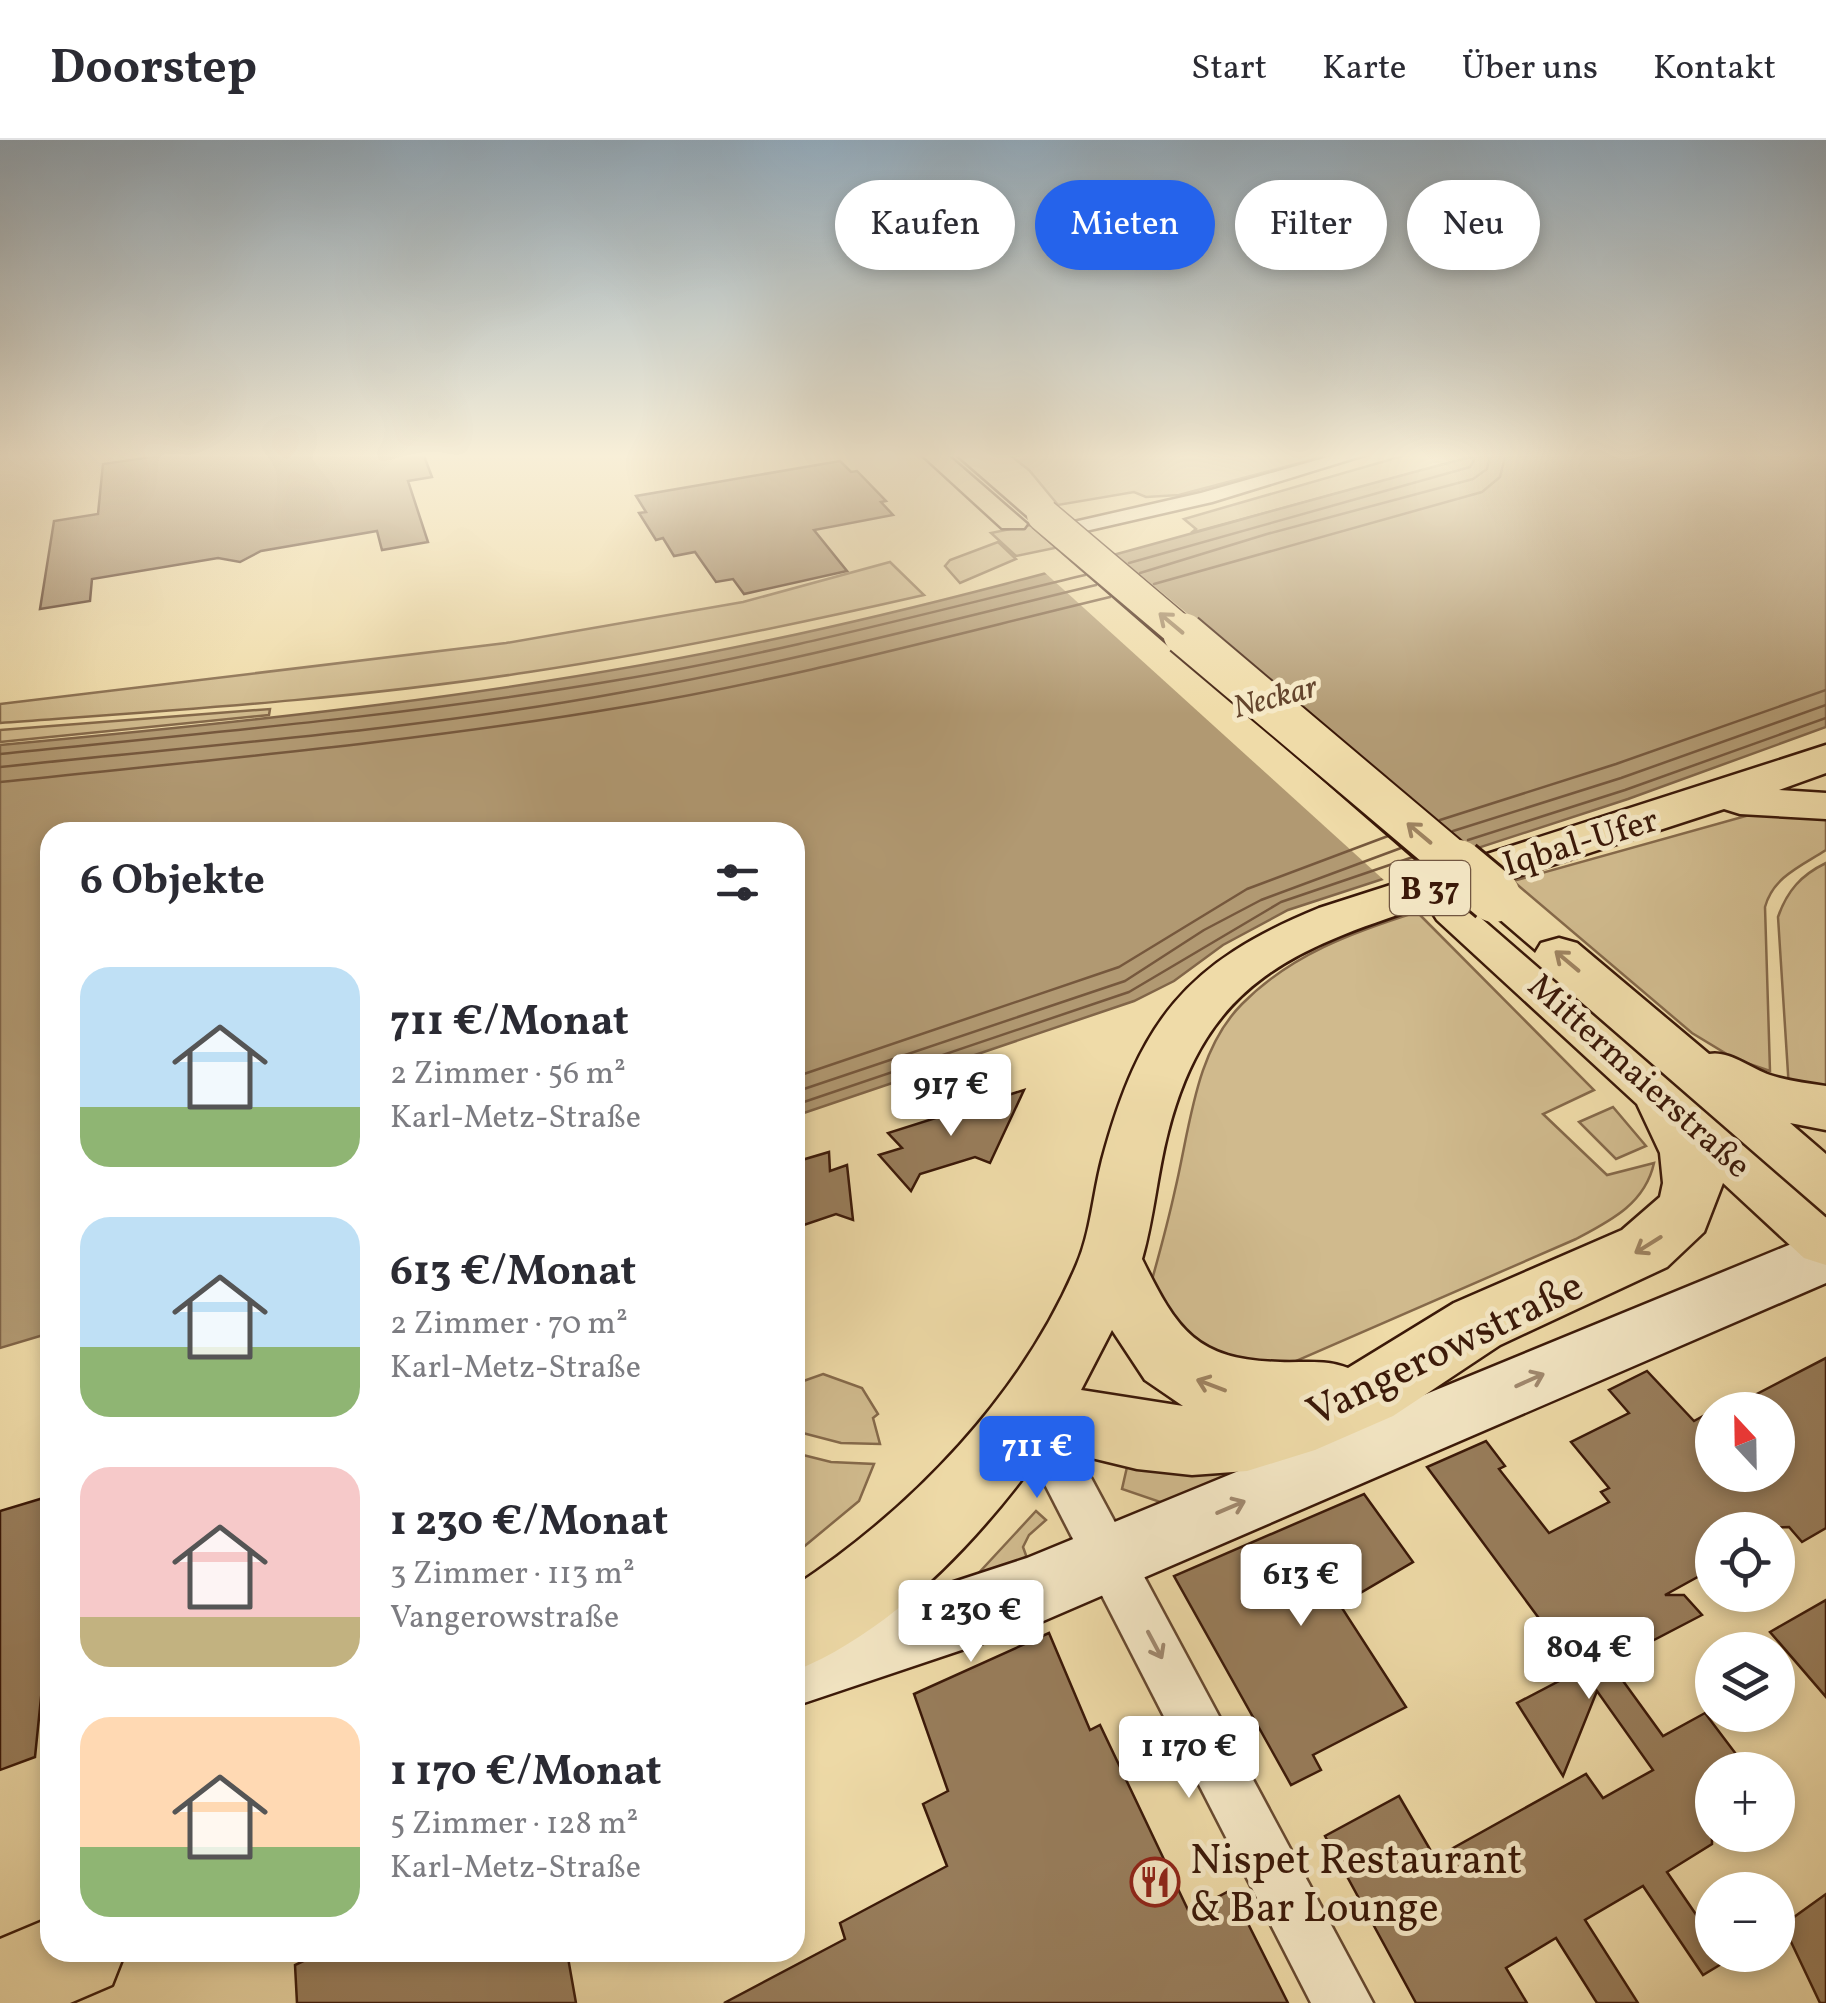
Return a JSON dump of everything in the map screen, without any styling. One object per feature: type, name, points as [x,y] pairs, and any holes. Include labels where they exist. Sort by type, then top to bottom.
[{"type":"main road","points":[[1067,540],[1474,902]]},
{"type":"main road","name":"Iqbal-Ufer","points":[[1030,1409],[1078,1333],[1110,1259],[1139,1125],[1174,1042],[1196,1008],[1223,982],[1263,955],[1414,893],[1821,766]]},
{"type":"main road","points":[[1707,802],[1785,801],[1826,806]]},
{"type":"main road","name":"Mittermaierstraße","points":[[1474,902],[1641,1025],[1817,1204]]},
{"type":"main road","name":"Mittermaierstraße","points":[[1474,902],[1660,1096],[1817,1204]]},
{"type":"main road","points":[[1641,1025],[1730,1082],[1826,1108]]},
{"type":"main road","name":"Vangerowstraße","points":[[1030,1409],[1091,1428],[1146,1437],[1247,1438],[1376,1390],[1475,1324],[1619,1262],[1673,1226],[1694,1189],[1694,1174],[1688,1142],[1660,1096]]},
{"type":"main road","name":"Vangerowstraße","points":[[805,1667],[1027,1593],[1818,1258],[1817,1204]]},
{"type":"main road","points":[[1110,1259],[1144,1326],[1185,1374],[1205,1384],[1262,1397],[1376,1390]]},
{"type":"main road","name":"B 37","points":[[805,1625],[922,1537],[978,1481],[1030,1409]]},
{"type":"main road","points":[[0,1986],[56,1962]]},
{"type":"street","points":[[1030,1409],[1343,2003]]},
{"type":"shaded area","points":[[999,540],[1093,540],[1016,556]]},
{"type":"shaded area","points":[[998,542],[1016,559],[960,583],[945,566],[950,560]]},
{"type":"shaded area","points":[[890,562],[924,595],[678,647],[463,681],[265,703],[0,723],[0,704],[506,643],[743,602]]},
{"type":"shaded area","points":[[270,709],[269,715],[0,742],[0,730]]},
{"type":"shaded area","points":[[1760,812],[1826,814],[1826,850],[1781,880],[1765,907],[1770,1071],[1735,1059],[1692,1033],[1513,881]]},
{"type":"shaded area","points":[[1826,863],[1826,1096],[1789,1089],[1778,917],[1796,885]]},
{"type":"shaded area","points":[[1417,912],[1594,1090],[1543,1114],[1607,1175],[1654,1163],[1643,1190],[1624,1210],[1576,1239],[1271,1372],[1184,1345],[1150,1287],[1196,1091],[1214,1044],[1242,1004],[1281,972],[1346,937]]},
{"type":"shaded area","points":[[1613,1107],[1646,1146],[1616,1159],[1579,1122]]},
{"type":"shaded area","points":[[823,1374],[862,1388],[878,1414],[873,1418],[880,1444],[841,1443],[805,1434],[805,1380]]},
{"type":"shaded area","points":[[805,1456],[831,1462],[874,1464],[859,1501],[805,1546]]},
{"type":"shaded area","points":[[1127,1467],[1235,1468],[1238,1485],[1163,1503],[1122,1489]]},
{"type":"shaded area","points":[[1036,1511],[1046,1520],[1029,1535],[1023,1547],[1032,1572],[975,1577]]},
{"type":"water","name":"Neckar","points":[[1169,540],[1826,540],[1826,727],[1628,799],[1288,910],[1223,945],[1174,981],[1134,1001],[805,1113],[805,822],[40,822],[40,1336],[0,1348],[0,745],[387,704],[579,676],[860,620]]},
{"type":"pier","points":[[1113,552],[1476,853],[1386,882],[1042,570]]},
{"type":"building","points":[[51,540],[325,540],[261,551],[240,562],[218,558],[92,579],[90,601],[40,609]]},
{"type":"building","points":[[379,540],[428,542],[382,550]]},
{"type":"building","points":[[664,540],[822,540],[847,571],[744,594],[733,579],[716,582],[695,552],[674,556]]},
{"type":"building","points":[[1024,1090],[990,1163],[975,1157],[920,1174],[911,1191],[879,1155],[902,1148],[888,1133]]},
{"type":"building","points":[[829,1152],[830,1171],[847,1165],[853,1220],[836,1214],[805,1225],[805,1159]]},
{"type":"building","points":[[1826,1358],[1826,1528],[1802,1542],[1795,1534],[1795,1512],[1695,1512],[1695,1578],[1665,1595],[1684,1595],[1695,1612],[1702,1615],[1610,1663],[1663,1736],[1695,1718],[1695,1732],[1719,1732],[1734,1752],[1695,1752],[1695,1852],[1699,1852],[1667,1872],[1695,1913],[1695,1963],[1643,1886],[1585,1920],[1638,2003],[1597,2003],[1556,1938],[1506,1968],[1527,2003],[1416,2003],[1325,1836],[1399,1796],[1435,1858],[1586,1774],[1603,1798],[1653,1770],[1597,1691],[1563,1776],[1517,1703],[1578,1671],[1427,1467],[1486,1441],[1505,1466],[1499,1469],[1549,1533],[1609,1502],[1601,1492],[1609,1488],[1571,1442],[1629,1413],[1609,1390],[1647,1371],[1695,1420],[1695,1492],[1795,1492],[1795,1392],[1761,1392]]},
{"type":"building","points":[[1364,1494],[1413,1562],[1340,1605],[1406,1707],[1313,1755],[1321,1770],[1291,1785],[1174,1576]]},
{"type":"building","points":[[40,1499],[40,1708],[35,1757],[0,1770],[0,1511]]},
{"type":"building","points":[[1826,1600],[1826,1697],[1795,1661],[1795,1632],[1770,1632]]},
{"type":"building","points":[[1049,1633],[1090,1730],[1100,1725],[1189,1912],[1231,1890],[1288,2003],[724,2003],[845,1939],[840,1923],[947,1866],[923,1804],[948,1791],[914,1694]]},
{"type":"building","points":[[1826,1894],[1826,2003],[1820,2003],[1795,1950],[1795,1916]]},
{"type":"building","points":[[569,1962],[576,2003],[297,2003],[295,1965]]},
{"type":"tram line","points":[[1047,540],[1826,1216]]},
{"type":"place","name":"Nispet Restaurant & Bar Lounge","points":[[1155,1882]]}]
